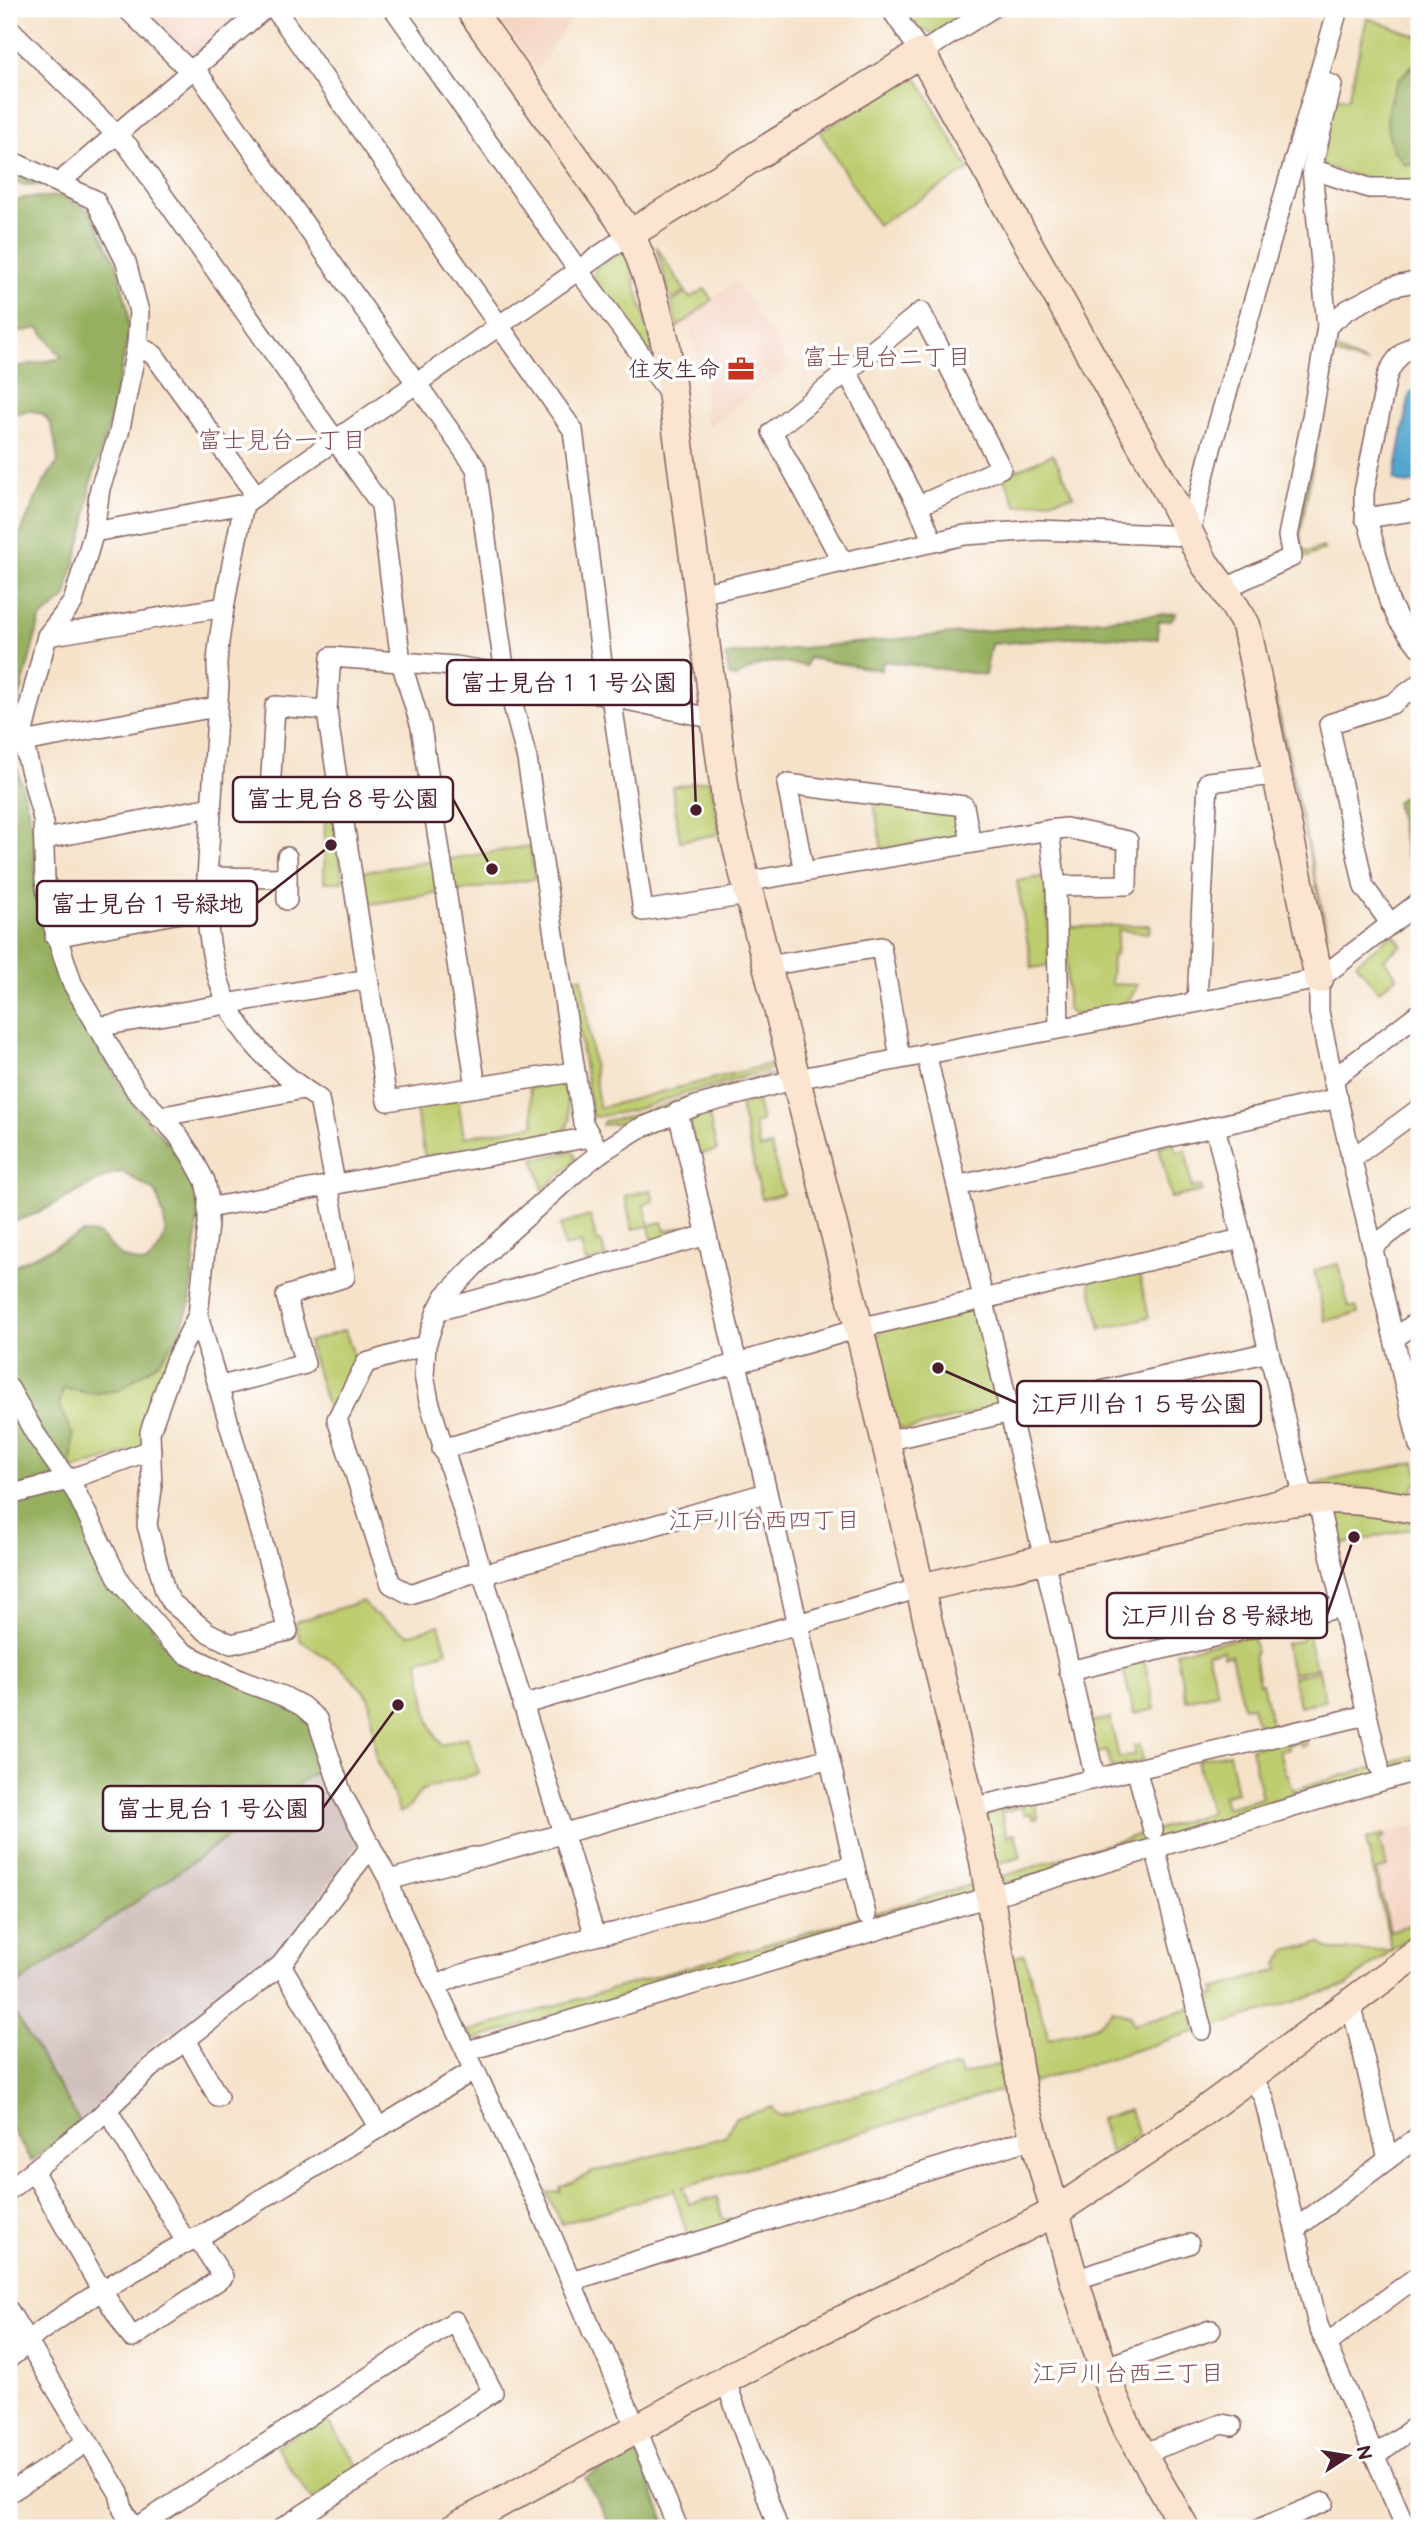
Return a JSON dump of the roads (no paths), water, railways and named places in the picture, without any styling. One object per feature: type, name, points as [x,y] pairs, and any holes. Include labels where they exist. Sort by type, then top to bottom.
[{"type":"street","points":[[127,9],[192,69],[476,468],[505,674],[527,759],[574,1072],[583,1123],[595,1145]]},
{"type":"street","points":[[60,182],[264,9]]},
{"type":"street","points":[[275,9],[573,430],[609,695],[643,911],[737,898],[747,889],[804,872],[1049,830],[1066,828],[1128,841],[1127,885],[1056,886]]},
{"type":"street","points":[[394,9],[578,270],[671,396]]},
{"type":"street","points":[[470,9],[630,234],[641,258],[660,323],[666,346],[727,807],[859,1328],[971,1808],[991,1896],[1018,2068],[1034,2138],[1074,2280],[1117,2406],[1185,2528]]},
{"type":"street","points":[[891,9],[921,53],[1169,494],[1205,565],[1238,610],[1249,633],[1259,695],[1319,979],[1319,1012],[1419,1446]]},
{"type":"street","points":[[94,531],[250,500],[630,234],[991,9]]},
{"type":"street","points":[[1189,536],[1212,445],[1338,9]]},
{"type":"street","points":[[9,28],[128,146],[381,505],[401,662],[421,727],[476,1087]]},
{"type":"street","points":[[1224,589],[1292,557],[1288,536],[1327,326],[1312,169],[1332,85],[1318,80]]},
{"type":"street","points":[[9,160],[95,200],[127,262],[139,312],[137,345],[119,433],[100,488],[94,531],[73,602],[47,636],[24,727],[23,743],[43,819],[45,880],[55,937],[72,983],[136,1091],[177,1134],[205,1181],[208,1208],[198,1315],[175,1361],[150,1432],[152,1489],[147,1525],[165,1591],[172,1603],[207,1632],[231,1644],[288,1631],[198,1315]]},
{"type":"street","points":[[1312,169],[1369,188],[1419,188]]},
{"type":"street","points":[[1327,326],[1347,310],[1391,287],[1419,281]]},
{"type":"street","points":[[843,563],[772,432],[921,312],[1001,468],[918,506]]},
{"type":"street","points":[[1419,344],[1405,350],[1393,362],[1387,376],[1364,492],[1365,518],[1389,601],[1399,621],[1419,647]]},
{"type":"street","points":[[137,345],[154,355],[250,500],[224,607],[216,674],[219,684],[206,908],[215,963],[227,1003],[238,1026],[269,1063],[320,1100],[345,1277],[286,1296],[305,1364],[218,1387]]},
{"type":"street","points":[[847,372],[918,506],[933,542]]},
{"type":"street","points":[[1365,518],[1419,510]]},
{"type":"street","points":[[699,594],[965,535],[1028,530],[1189,536]]},
{"type":"street","points":[[47,636],[224,607]]},
{"type":"street","points":[[574,1072],[387,1101],[327,710],[331,657],[505,674],[715,719]]},
{"type":"street","points":[[1391,924],[1364,887],[1329,724],[1392,704],[1419,684]]},
{"type":"street","points":[[327,710],[275,706],[270,793],[340,796]]},
{"type":"street","points":[[23,743],[216,707]]},
{"type":"street","points":[[1197,1002],[1208,782],[1276,775]]},
{"type":"street","points":[[804,872],[787,784],[964,806],[971,843]]},
{"type":"street","points":[[45,839],[211,807]]},
{"type":"street","points":[[1049,830],[1056,886],[1059,1028]]},
{"type":"street","points":[[287,857],[287,900]]},
{"type":"street","points":[[207,877],[287,878]]},
{"type":"street","points":[[208,1208],[331,1184],[595,1145],[678,1112],[796,1079],[1319,979],[1419,902]]},
{"type":"street","points":[[55,937],[206,908]]},
{"type":"street","points":[[767,966],[881,947],[900,1058]]},
{"type":"street","points":[[97,1027],[368,979]]},
{"type":"street","points":[[957,1186],[1215,1126],[1336,1088],[1419,1013]]},
{"type":"street","points":[[926,1053],[1095,1778]]},
{"type":"street","points":[[159,1117],[303,1089]]},
{"type":"street","points":[[1351,1159],[1419,1109]]},
{"type":"street","points":[[678,1112],[866,1915]]},
{"type":"street","points":[[1215,1126],[1269,1352],[1342,1607],[1379,1766]]},
{"type":"street","points":[[595,1145],[445,1296],[426,1345],[424,1364],[425,1386],[442,1449],[595,1936]]},
{"type":"street","points":[[1372,1247],[1419,1212]]},
{"type":"street","points":[[437,1311],[707,1235]]},
{"type":"street","points":[[442,1449],[859,1328],[1241,1238]]},
{"type":"street","points":[[1394,1339],[1419,1320]]},
{"type":"street","points":[[426,1345],[366,1363],[337,1419],[391,1584],[410,1594],[766,1493]]},
{"type":"street","points":[[886,1441],[1269,1352]]},
{"type":"street","points":[[9,1388],[36,1435],[68,1480],[120,1582],[170,1641],[186,1654],[302,1706],[317,1719],[342,1794],[389,1880],[394,1897],[471,2060],[637,2428],[678,2528]]},
{"type":"street","points":[[9,1495],[68,1480],[151,1450]]},
{"type":"street","points":[[522,1705],[920,1588],[1311,1499],[1349,1498],[1419,1510]]},
{"type":"street","points":[[132,1596],[160,1572]]},
{"type":"street","points":[[1069,1671],[1342,1607]]},
{"type":"street","points":[[971,1808],[1367,1715]]},
{"type":"street","points":[[389,1880],[563,1834],[829,1758]]},
{"type":"street","points":[[1136,1769],[1202,2030]]},
{"type":"street","points":[[9,2358],[39,2332],[102,2291],[379,2128],[471,2060],[991,1896],[1154,1839],[1419,1770]]},
{"type":"street","points":[[9,2190],[107,2109],[149,2068],[281,1965],[297,1948],[324,1906],[371,1846]]},
{"type":"street","points":[[436,1986],[460,1975],[854,1865]]},
{"type":"street","points":[[454,2528],[725,2379],[1055,2212],[1142,2155],[1419,1952]]},
{"type":"street","points":[[281,1965],[379,2128]]},
{"type":"street","points":[[1351,2003],[1388,2159]]},
{"type":"street","points":[[186,2040],[218,2096]]},
{"type":"street","points":[[1252,2076],[1264,2098],[1318,2325],[1406,2528]]},
{"type":"street","points":[[33,2171],[132,2338],[223,2277],[192,2240],[107,2109]]},
{"type":"street","points":[[1295,2230],[1419,2136]]},
{"type":"street","points":[[571,2281],[1034,2138]]},
{"type":"street","points":[[1074,2280],[1189,2244]]},
{"type":"street","points":[[1326,2344],[1419,2275]]},
{"type":"street","points":[[9,2311],[119,2493],[123,2510],[135,2528],[455,2320],[493,2392],[282,2528]]},
{"type":"street","points":[[1103,2368],[1211,2330]]},
{"type":"street","points":[[725,2379],[778,2528]]},
{"type":"street","points":[[1142,2454],[1222,2424],[1232,2426]]},
{"type":"street","points":[[1374,2456],[1419,2424]]},
{"type":"street","points":[[9,2493],[87,2442]]},
{"type":"street","points":[[1261,2528],[1324,2502]]},
{"type":"water","points":[[1416,389],[1419,393],[1419,482],[1407,484],[1394,480],[1410,393]]},
{"type":"place","name":"住友生命","points":[[741,369]]},
{"type":"place","name":"富士見台１１号公園","points":[[696,810]]},
{"type":"place","name":"富士見台１号緑地","points":[[331,845]]},
{"type":"place","name":"富士見台８号公園","points":[[492,869]]},
{"type":"place","name":"江戸川台１５号公園","points":[[938,1368]]},
{"type":"place","name":"江戸川台８号緑地","points":[[1354,1537]]},
{"type":"place","name":"富士見台１号公園","points":[[398,1705]]},
{"type":"district","name":"富士見台二丁目","points":[[887,357]]},
{"type":"district","name":"富士見台一丁目","points":[[282,440]]},
{"type":"district","name":"江戸川台西四丁目","points":[[764,1520]]},
{"type":"district","name":"江戸川台西三丁目","points":[[1128,2373]]}]
